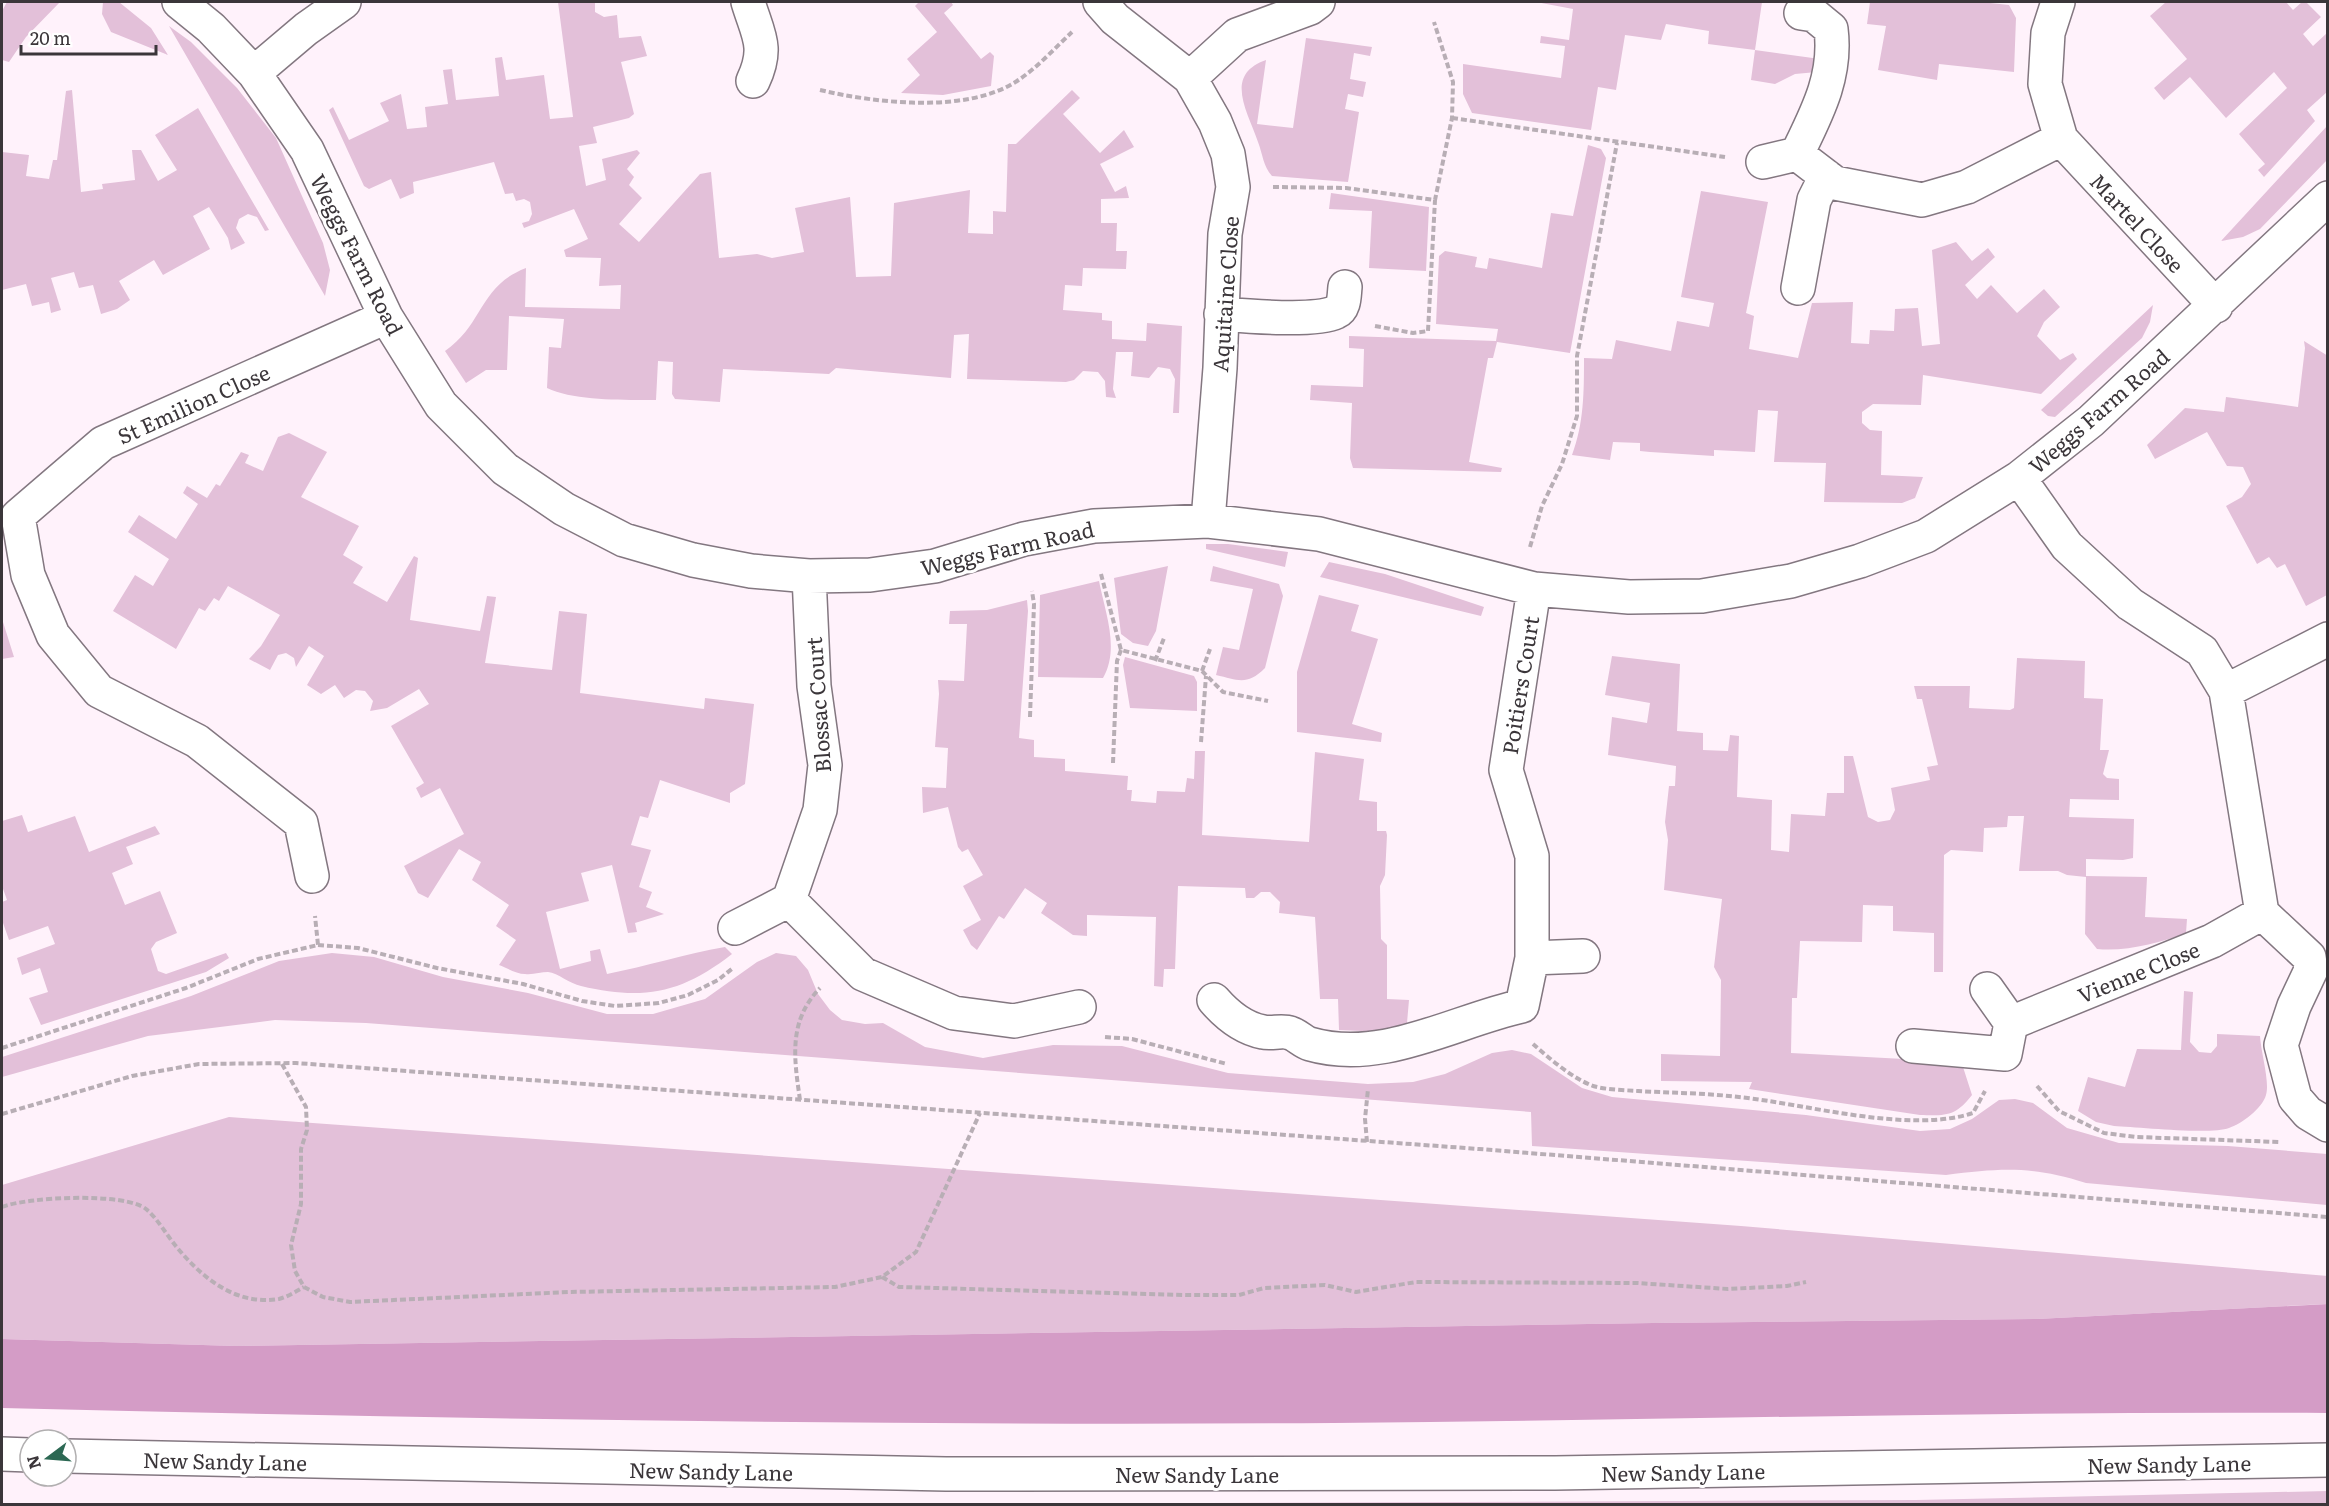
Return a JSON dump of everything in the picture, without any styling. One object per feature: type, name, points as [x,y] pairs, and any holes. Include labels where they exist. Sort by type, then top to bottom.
[{"type":"street","name":"Weggs Farm Road","points":[[179,2],[211,28],[254,73],[307,150],[386,317],[441,405],[505,469],[564,509],[624,540],[693,560],[751,571],[809,576],[870,575],[935,566],[1024,540],[1094,526],[1208,521],[1319,534],[1527,588],[1629,597],[1702,596],[1791,581],[1860,561],[1926,536],[2019,477],[2091,421],[2216,306],[2328,198]]},
{"type":"street","points":[[254,73],[306,29],[344,2]]},
{"type":"street","points":[[748,2],[762,39],[762,63],[753,81]]},
{"type":"street","name":"Aquitaine Close","points":[[1100,2],[1115,19],[1190,78],[1215,122],[1228,154],[1233,187],[1225,234],[1208,521]]},
{"type":"street","points":[[1190,78],[1237,35],[1310,8],[1318,2]]},
{"type":"street","name":"Martel Close","points":[[2058,2],[2048,33],[2045,84],[2061,139],[2216,306]]},
{"type":"street","points":[[1797,154],[1827,88],[1832,65],[1831,29],[1814,15],[1801,13]]},
{"type":"street","points":[[1749,160],[1797,154],[1835,183],[1922,200],[1967,187],[2061,139]]},
{"type":"street","points":[[1798,288],[1814,200],[1826,176]]},
{"type":"street","points":[[1221,314],[1306,316],[1336,312],[1344,297]]},
{"type":"street","name":"St Emilion Close","points":[[312,876],[301,823],[196,741],[99,692],[53,635],[28,575],[10,513],[104,443],[386,317]]},
{"type":"street","points":[[2019,477],[2067,546],[2130,604],[2202,651],[2226,691],[2262,913],[2310,957],[2311,970],[2294,1006],[2281,1045],[2295,1098],[2308,1113],[2328,1125]]},
{"type":"street","name":"Blossac Court","points":[[789,900],[820,810],[825,765],[814,686],[809,576]]},
{"type":"street","name":"Poitiers Court","points":[[1214,1000],[1227,1015],[1241,1024],[1263,1032],[1288,1032],[1309,1044],[1353,1049],[1392,1045],[1459,1026],[1490,1013],[1522,1006],[1532,958],[1532,856],[1506,770],[1527,588]]},
{"type":"street","points":[[2226,691],[2328,639]]},
{"type":"street","points":[[735,928],[789,900],[863,974],[954,1013],[1014,1021],[1079,1007]]},
{"type":"street","name":"Vienne Close","points":[[1913,1046],[2008,1038],[2212,941],[2262,913]]},
{"type":"street","points":[[1532,958],[1583,956]]},
{"type":"street","points":[[1987,989],[2008,1038]]},
{"type":"street","points":[[2,1454],[18,1455]]},
{"type":"street","name":"New Sandy Lane","points":[[78,1456],[946,1474],[1555,1473],[2328,1460]]},
{"type":"path","points":[[1344,297],[1361,321],[1385,330],[1413,333],[1428,331],[1435,200],[1452,118],[1453,82],[1434,21]]},
{"type":"path","points":[[820,90],[851,97],[915,101],[968,99],[991,93],[1017,81],[1073,31]]},
{"type":"path","points":[[1452,118],[1617,144],[1749,160]]},
{"type":"path","points":[[1527,588],[1542,506],[1562,464],[1577,416],[1576,356],[1617,144]]},
{"type":"path","points":[[1233,187],[1346,188],[1435,200]]},
{"type":"path","points":[[1101,574],[1121,650],[1117,661],[1113,763]]},
{"type":"path","points":[[1030,717],[1034,604],[1032,591]]},
{"type":"path","points":[[1155,661],[1164,638]]},
{"type":"path","points":[[1202,671],[1210,649]]},
{"type":"path","points":[[1121,650],[1155,661],[1202,671],[1223,692],[1268,701]]},
{"type":"path","points":[[1201,742],[1206,675]]},
{"type":"path","points":[[312,876],[318,945]]},
{"type":"path","points":[[2,1047],[186,988],[258,959],[318,945],[358,948],[437,968],[523,984],[582,1001],[615,1006],[659,1003],[688,995],[718,980],[740,963]]},
{"type":"path","points":[[800,1100],[795,1033],[808,1001],[825,984]]},
{"type":"path","points":[[1103,1037],[1132,1039],[1230,1064]]},
{"type":"path","points":[[1530,1042],[1550,1060],[1593,1086],[1621,1090],[1738,1096],[1810,1108],[1930,1122],[1954,1119],[1973,1113],[1986,1090]]},
{"type":"path","points":[[282,1063],[306,1107],[306,1130],[301,1149],[301,1204],[291,1245],[295,1271],[304,1287],[323,1297],[360,1302],[558,1293],[835,1287],[882,1276],[916,1252],[980,1113]]},
{"type":"path","points":[[2,1114],[132,1076],[199,1064],[282,1063],[1367,1142],[2328,1217]]},
{"type":"path","points":[[2037,1086],[2060,1111],[2104,1133],[2136,1137],[2292,1143]]},
{"type":"path","points":[[1367,1142],[1365,1119],[1368,1087]]},
{"type":"path","points":[[2,1207],[40,1198],[121,1199],[145,1208],[185,1258],[217,1286],[245,1299],[280,1299],[304,1287]]},
{"type":"path","points":[[882,1276],[899,1287],[1186,1295],[1239,1295],[1264,1288],[1325,1285],[1356,1292],[1416,1282],[1637,1283],[1728,1289],[1787,1287],[1806,1282]]},
{"type":"shaded area","points":[[7,2],[60,2],[26,37],[9,62],[2,60],[2,11]]},
{"type":"shaded area","points":[[103,2],[119,2],[151,28],[168,55],[111,32],[102,14]]},
{"type":"shaded area","points":[[558,2],[595,2],[595,12],[604,17],[617,15],[619,38],[641,36],[647,56],[621,62],[634,114],[629,118],[593,127],[597,143],[579,146],[586,186],[606,180],[602,159],[637,150],[640,153],[627,169],[634,177],[629,185],[642,198],[619,224],[639,242],[700,174],[711,172],[719,258],[757,254],[772,258],[804,252],[795,208],[850,197],[856,277],[891,276],[894,203],[970,190],[968,233],[993,234],[993,211],[1006,212],[1008,144],[1016,144],[1072,90],[1080,98],[1063,114],[1100,153],[1124,130],[1134,147],[1100,164],[1115,192],[1126,186],[1129,198],[1101,199],[1101,223],[1117,223],[1116,251],[1127,251],[1126,269],[1083,268],[1082,286],[1065,285],[1063,310],[1102,313],[1102,320],[1112,321],[1112,339],[1146,341],[1147,323],[1182,326],[1179,413],[1173,413],[1175,379],[1170,369],[1158,367],[1149,378],[1131,376],[1133,352],[1116,352],[1113,389],[1116,398],[1106,397],[1105,381],[1098,372],[1083,371],[1074,380],[1066,382],[967,379],[969,334],[954,335],[951,378],[836,368],[829,374],[723,369],[720,402],[675,399],[672,394],[673,362],[658,361],[656,400],[615,400],[585,398],[547,388],[549,347],[561,348],[564,319],[509,316],[507,370],[486,370],[466,383],[445,351],[468,329],[490,295],[511,276],[526,268],[525,307],[620,309],[621,285],[599,286],[601,258],[566,257],[564,250],[588,239],[574,209],[524,228],[522,223],[529,221],[532,214],[530,202],[524,199],[516,201],[513,193],[505,194],[494,162],[413,182],[414,193],[400,199],[391,179],[369,189],[364,186],[329,110],[333,107],[349,140],[389,121],[380,103],[401,94],[407,129],[427,127],[425,107],[448,104],[443,70],[452,69],[456,100],[499,96],[495,58],[502,57],[506,80],[544,75],[550,119],[573,117]]},
{"type":"shaded area","points":[[919,2],[951,2],[953,5],[944,13],[981,59],[990,52],[994,56],[991,86],[943,95],[901,93],[920,75],[907,59],[937,32],[915,6]]},
{"type":"shaded area","points":[[1536,2],[1762,2],[1755,50],[1708,44],[1709,31],[1666,24],[1661,40],[1625,35],[1616,90],[1598,87],[1591,130],[1472,113],[1463,94],[1463,64],[1561,78],[1565,46],[1540,43],[1541,36],[1569,40],[1573,9]]},
{"type":"shaded area","points":[[1870,2],[1981,2],[2009,5],[2016,18],[2014,72],[1939,64],[1937,80],[1878,70],[1886,26],[1867,24]]},
{"type":"shaded area","points":[[2166,2],[2286,2],[2293,10],[2302,2],[2306,2],[2321,17],[2303,34],[2313,46],[2327,33],[2327,92],[2307,110],[2315,121],[2264,177],[2258,170],[2265,164],[2239,134],[2287,88],[2274,72],[2226,118],[2190,77],[2164,100],[2154,88],[2187,59],[2150,16]]},
{"type":"shaded area","points":[[169,26],[191,42],[237,88],[276,138],[323,243],[330,270],[325,296]]},
{"type":"shaded area","points":[[1306,38],[1372,47],[1370,56],[1354,53],[1350,79],[1366,82],[1363,97],[1348,94],[1345,109],[1359,112],[1348,182],[1272,176],[1265,164],[1245,107],[1242,85],[1245,75],[1253,67],[1266,60],[1257,124],[1293,128]]},
{"type":"shaded area","points":[[1755,50],[1820,59],[1817,72],[1795,74],[1775,84],[1751,80]]},
{"type":"shaded area","points":[[72,90],[81,192],[103,189],[102,184],[135,180],[132,150],[141,150],[158,181],[177,170],[155,135],[198,108],[269,230],[265,231],[257,217],[248,214],[239,219],[236,228],[245,243],[231,250],[228,238],[209,207],[193,216],[210,249],[163,275],[154,260],[119,281],[130,300],[117,309],[101,314],[93,285],[79,288],[74,272],[51,278],[61,310],[51,313],[49,302],[32,306],[26,284],[2,290],[2,152],[29,155],[26,176],[49,179],[53,160],[57,160],[66,91]]},
{"type":"shaded area","points":[[2327,126],[2327,160],[2260,229],[2243,237],[2221,241]]},
{"type":"shaded area","points":[[1588,145],[1601,149],[1606,158],[1570,353],[1497,342],[1493,358],[1488,358],[1469,462],[1502,468],[1501,472],[1353,468],[1350,458],[1352,403],[1310,400],[1311,385],[1363,387],[1364,349],[1349,348],[1349,336],[1496,341],[1498,329],[1436,324],[1439,256],[1445,251],[1477,257],[1475,267],[1487,269],[1489,258],[1542,268],[1551,213],[1573,216]]},
{"type":"shaded area","points":[[1701,191],[1768,202],[1746,313],[1754,316],[1749,349],[1798,358],[1812,303],[1853,302],[1851,343],[1869,344],[1870,330],[1894,331],[1895,309],[1918,308],[1922,346],[1940,344],[1932,250],[1956,242],[1972,261],[1988,248],[1995,257],[1965,285],[1977,299],[1991,285],[2017,313],[2044,289],[2060,307],[2044,322],[2037,336],[2060,360],[2073,353],[2077,359],[2041,394],[1923,375],[1921,405],[1873,404],[1862,412],[1862,423],[1870,430],[1882,431],[1881,475],[1923,477],[1915,498],[1902,503],[1824,502],[1826,463],[1774,462],[1778,411],[1758,410],[1755,452],[1714,450],[1714,456],[1650,452],[1640,451],[1640,443],[1613,442],[1610,460],[1572,455],[1581,419],[1584,358],[1612,359],[1616,340],[1671,351],[1677,321],[1709,327],[1714,303],[1681,297]]},
{"type":"shaded area","points":[[1331,193],[1429,207],[1426,271],[1369,268],[1372,211],[1329,209]]},
{"type":"shaded area","points":[[2153,305],[2150,322],[2142,338],[2055,417],[2048,416],[2041,410]]},
{"type":"shaded area","points":[[2304,341],[2328,356],[2327,595],[2306,606],[2285,564],[2277,568],[2269,557],[2257,564],[2226,506],[2242,497],[2251,484],[2243,467],[2227,466],[2207,432],[2155,459],[2147,445],[2185,408],[2224,412],[2226,397],[2298,407]]},
{"type":"shaded area","points":[[289,433],[327,452],[301,497],[359,526],[343,555],[363,567],[353,583],[387,602],[414,556],[418,558],[410,620],[480,631],[487,596],[496,597],[485,663],[552,670],[559,611],[587,614],[580,693],[704,709],[705,698],[754,704],[745,784],[730,793],[730,803],[660,780],[648,818],[640,816],[631,845],[651,850],[639,887],[652,892],[646,907],[664,914],[635,923],[637,932],[628,933],[612,865],[581,873],[589,901],[546,912],[560,969],[591,961],[590,951],[600,949],[607,974],[725,947],[732,954],[696,978],[679,985],[643,993],[604,991],[577,985],[548,972],[522,974],[499,965],[516,940],[496,926],[509,905],[472,880],[481,862],[459,849],[428,898],[418,893],[404,866],[464,834],[440,788],[421,798],[416,788],[424,783],[391,726],[429,704],[419,689],[387,708],[370,711],[373,701],[365,691],[356,690],[344,698],[335,685],[321,694],[307,685],[324,656],[309,646],[296,667],[294,658],[286,653],[278,655],[270,670],[249,659],[261,646],[280,615],[228,586],[219,601],[214,598],[205,611],[199,608],[176,649],[113,611],[135,575],[153,586],[169,559],[128,532],[139,515],[176,539],[198,504],[183,493],[187,486],[207,498],[216,484],[220,486],[241,452],[249,455],[245,463],[263,471],[278,437]]},
{"type":"shaded area","points":[[1206,544],[1228,544],[1288,552],[1285,567],[1206,549]]},
{"type":"shaded area","points":[[1329,562],[1385,574],[1484,607],[1481,616],[1320,577]]},
{"type":"shaded area","points":[[1168,566],[1156,631],[1148,646],[1133,643],[1121,634],[1114,578]]},
{"type":"shaded area","points":[[1213,566],[1279,584],[1283,596],[1265,668],[1259,674],[1247,679],[1236,680],[1216,675],[1223,647],[1239,650],[1253,589],[1210,581]]},
{"type":"shaded area","points":[[1099,581],[1111,643],[1108,667],[1103,678],[1038,677],[1040,595]]},
{"type":"shaded area","points":[[1319,595],[1359,605],[1351,631],[1378,639],[1352,724],[1382,733],[1381,742],[1297,732],[1297,672]]},
{"type":"shaded area","points":[[1027,600],[1019,738],[1034,740],[1034,757],[1065,759],[1065,771],[1128,776],[1127,790],[1132,790],[1131,801],[1156,803],[1157,791],[1185,792],[1187,778],[1194,779],[1195,751],[1205,751],[1202,835],[1309,842],[1315,752],[1364,759],[1359,800],[1377,802],[1377,831],[1386,831],[1387,835],[1385,875],[1380,886],[1381,939],[1387,945],[1387,999],[1409,1000],[1407,1023],[1384,1032],[1339,1030],[1338,999],[1320,999],[1315,917],[1279,913],[1280,902],[1270,892],[1261,892],[1254,898],[1246,898],[1245,888],[1178,886],[1175,969],[1164,969],[1163,987],[1154,986],[1156,917],[1087,915],[1087,936],[1073,935],[1041,913],[1047,903],[1025,888],[1004,919],[999,916],[977,950],[971,945],[963,930],[981,920],[963,886],[983,875],[968,849],[962,852],[958,847],[948,807],[923,813],[922,787],[946,788],[948,748],[935,747],[938,680],[964,681],[967,624],[949,624],[950,611],[987,610]]},
{"type":"shaded area","points":[[2,622],[14,657],[2,659]]},
{"type":"shaded area","points":[[1612,656],[1680,664],[1677,731],[1703,733],[1703,750],[1728,751],[1730,735],[1739,736],[1737,797],[1772,800],[1771,850],[1789,852],[1791,814],[1825,816],[1827,793],[1844,793],[1844,756],[1853,756],[1868,817],[1878,822],[1890,820],[1895,810],[1891,788],[1930,780],[1927,767],[1938,765],[1922,699],[1917,699],[1914,686],[1970,686],[1969,708],[2010,710],[2014,708],[2017,658],[2085,661],[2084,698],[2103,699],[2100,750],[2109,750],[2103,774],[2107,778],[2119,779],[2119,800],[2070,799],[2069,817],[2134,819],[2133,858],[2086,859],[2086,876],[2147,877],[2145,917],[2187,919],[2186,933],[2142,946],[2097,949],[2085,934],[2086,877],[2067,875],[2058,871],[2019,871],[2024,816],[2008,816],[2007,827],[1984,828],[1983,852],[1951,850],[1944,855],[1943,972],[1934,972],[1934,933],[1893,931],[1893,906],[1863,905],[1862,942],[1800,941],[1797,998],[1792,998],[1791,1053],[1904,1059],[1963,1067],[1972,1095],[1961,1107],[1944,1115],[1920,1115],[1749,1089],[1752,1082],[1661,1081],[1661,1054],[1720,1056],[1721,980],[1714,967],[1722,899],[1664,890],[1668,840],[1665,822],[1669,786],[1675,786],[1676,766],[1608,755],[1612,717],[1647,723],[1650,703],[1605,695]]},
{"type":"shaded area","points":[[1125,657],[1194,676],[1197,682],[1197,711],[1130,708],[1123,665]]},
{"type":"shaded area","points":[[22,815],[28,832],[75,816],[89,852],[155,826],[160,834],[126,847],[133,864],[112,873],[125,905],[160,891],[177,933],[156,942],[151,949],[158,971],[166,974],[226,953],[229,958],[206,972],[41,1025],[29,998],[48,992],[40,968],[22,975],[17,958],[55,944],[48,926],[9,940],[2,920],[2,902],[7,900],[2,886],[2,821]]},
{"type":"shaded area","points":[[332,953],[374,957],[443,977],[528,993],[607,1014],[653,1014],[705,999],[757,962],[776,953],[796,956],[808,970],[818,994],[830,1010],[842,1020],[865,1024],[883,1023],[925,1047],[983,1058],[1053,1045],[1122,1046],[1228,1073],[1368,1084],[1413,1082],[1445,1074],[1492,1053],[1512,1050],[1531,1054],[1582,1088],[1612,1097],[1806,1115],[1920,1131],[1950,1129],[1972,1119],[1999,1100],[2015,1099],[2033,1103],[2067,1128],[2119,1143],[2228,1146],[2327,1154],[2327,1205],[2086,1183],[2033,1171],[2001,1170],[1946,1175],[1532,1146],[1531,1112],[366,1023],[275,1020],[148,1036],[2,1077],[2,1057],[191,996],[279,961]]},
{"type":"shaded area","points":[[2184,991],[2193,992],[2190,1042],[2199,1052],[2211,1053],[2217,1046],[2217,1034],[2260,1036],[2267,1089],[2260,1106],[2234,1126],[2207,1131],[2114,1126],[2096,1122],[2078,1111],[2088,1077],[2125,1087],[2137,1049],[2181,1050]]},
{"type":"shaded area","points":[[229,1117],[1741,1226],[2328,1276],[2327,1304],[2037,1319],[236,1346],[2,1339],[2,1185]]},
{"type":"shaded area","points":[[2328,1304],[2327,1413],[1955,1414],[1334,1423],[1001,1423],[501,1418],[2,1408],[2,1339],[236,1346],[2037,1319]]},
{"type":"shaded area","points":[[2328,1491],[2327,1504],[980,1504],[1916,1500]]}]
